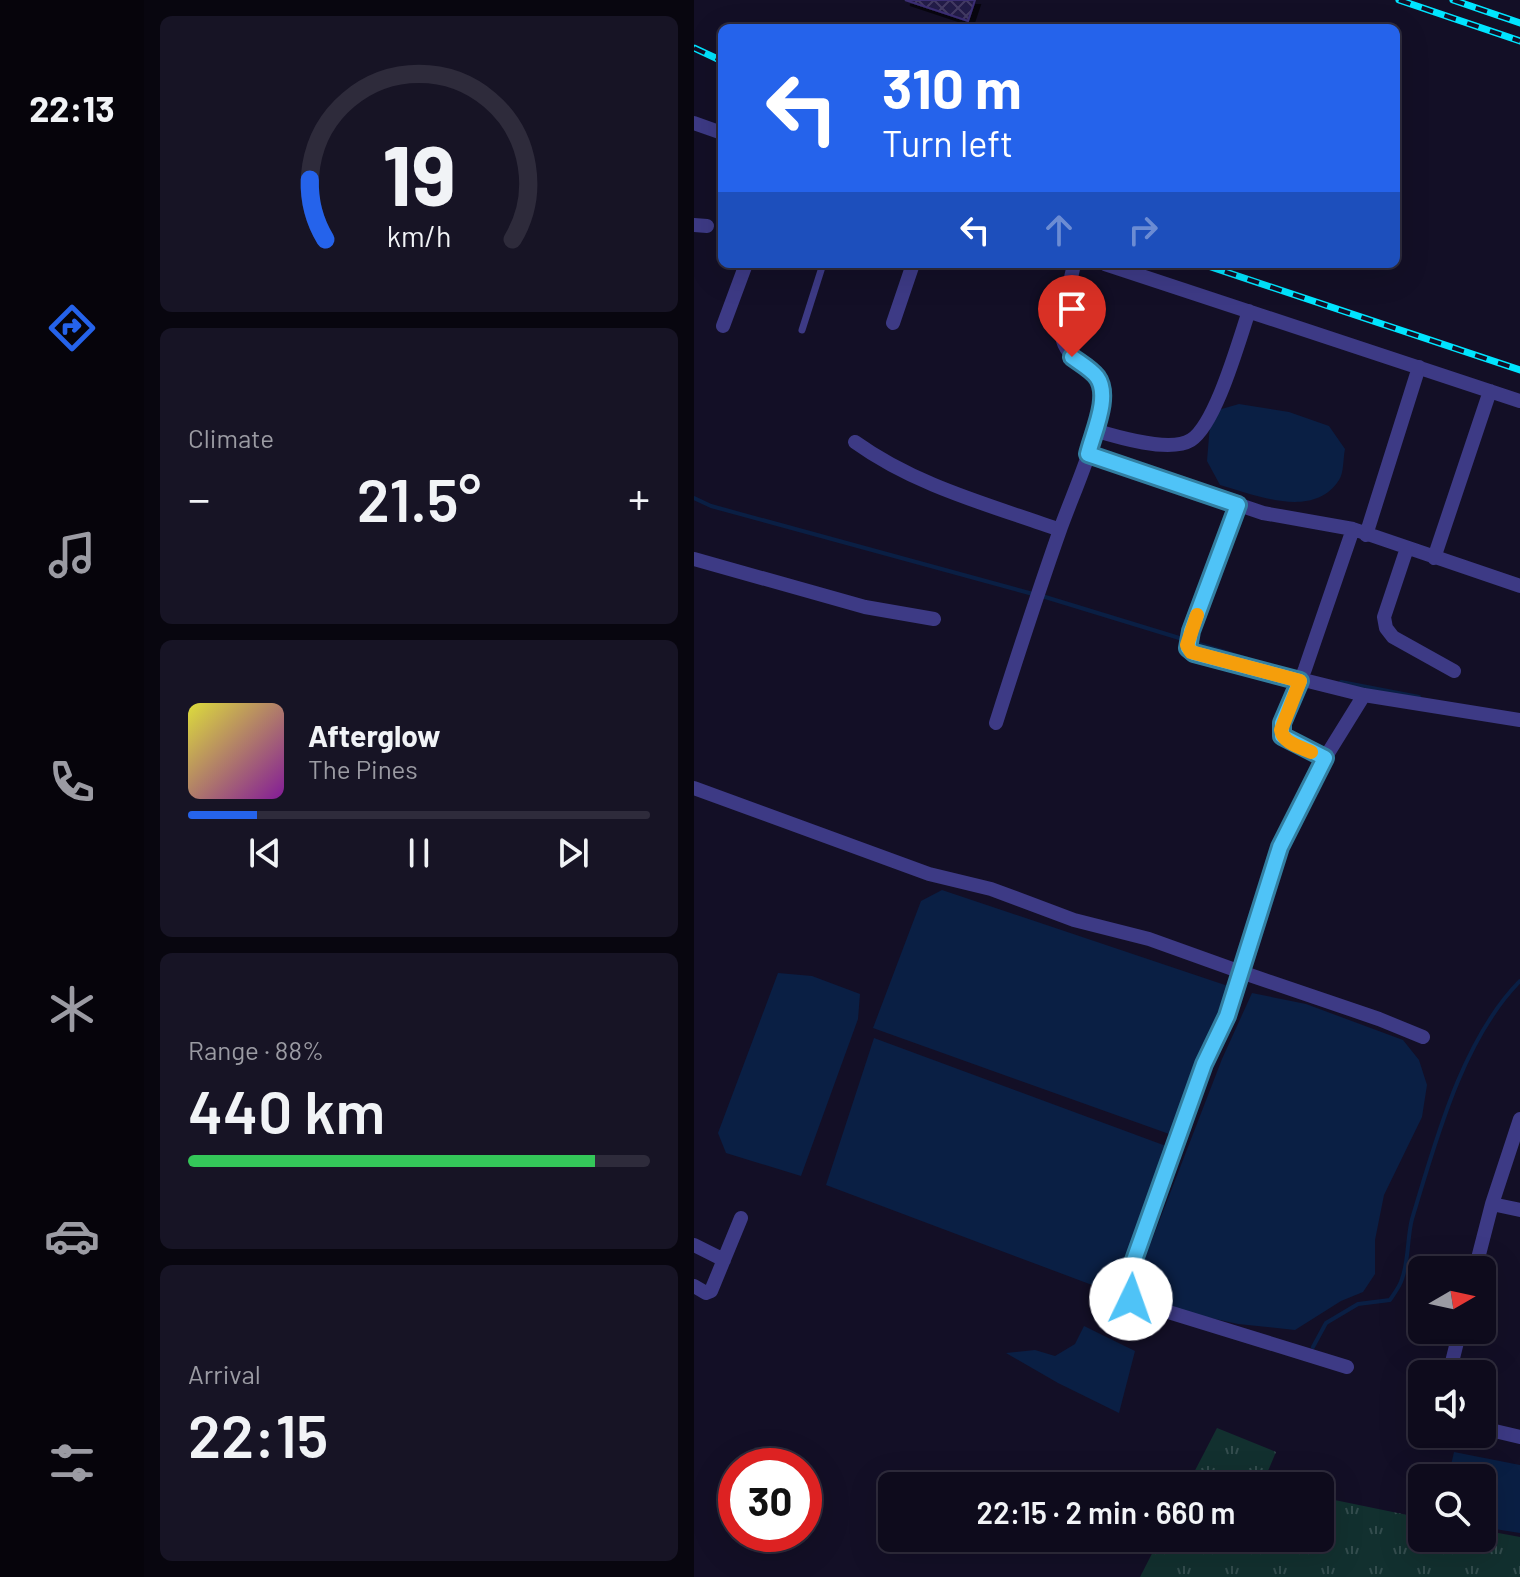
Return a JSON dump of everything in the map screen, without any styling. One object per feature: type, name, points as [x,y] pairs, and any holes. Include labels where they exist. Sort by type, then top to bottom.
[{"type":"street","points":[[694,123],[718,132]]},
{"type":"street","points":[[723,326],[745,268]]},
{"type":"street","points":[[893,323],[912,268]]},
{"type":"street","points":[[996,723],[1034,604],[1088,454],[1100,409],[1102,385],[1096,375],[1072,357],[1062,335],[1073,268]]},
{"type":"street","points":[[1117,268],[1520,401]]},
{"type":"street","points":[[1094,430],[1154,444],[1189,442],[1202,431],[1227,377],[1249,311]]},
{"type":"street","points":[[1325,758],[1282,736],[1282,723],[1360,532],[1419,367]]},
{"type":"street","points":[[1434,558],[1490,391]]},
{"type":"street","points":[[855,442],[883,462],[909,475],[1060,530]]},
{"type":"street","points":[[1088,454],[1238,505],[1360,532],[1520,586]]},
{"type":"street","points":[[1238,505],[1188,642],[1189,650],[1302,676],[1364,695],[1520,720]]},
{"type":"street","points":[[1407,548],[1384,617],[1386,628],[1393,637],[1454,671]]},
{"type":"street","points":[[694,559],[865,607],[934,619]]},
{"type":"street","points":[[1347,1367],[1136,1302],[1127,1290],[1129,1274],[1178,1134],[1204,1064],[1227,1016],[1280,847],[1325,758],[1364,695]]},
{"type":"street","points":[[694,788],[929,874],[991,889],[1074,920],[1149,939],[1423,1037]]},
{"type":"street","points":[[1479,1256],[1520,1119]]},
{"type":"street","points":[[1492,1204],[1520,1210]]},
{"type":"street","points":[[694,1286],[706,1293],[711,1291],[741,1218]]},
{"type":"street","points":[[694,1245],[724,1260]]},
{"type":"street","points":[[1496,1431],[1520,1437]]},
{"type":"lane","points":[[802,330],[822,268]]},
{"type":"green space","points":[[1217,1428],[1276,1452],[1268,1472],[1194,1472]]},
{"type":"green space","points":[[1334,1500],[1408,1515],[1408,1552],[1496,1552],[1496,1533],[1520,1537],[1520,1577],[1140,1577],[1153,1552],[1334,1552]]},
{"type":"water","points":[[1239,404],[1289,412],[1329,426],[1345,449],[1339,480],[1328,492],[1299,502],[1267,498],[1220,485],[1207,461],[1211,412]]},
{"type":"water","points":[[942,890],[1228,986],[1172,1135],[873,1028],[921,901]]},
{"type":"water","points":[[778,973],[812,976],[860,994],[858,1019],[801,1176],[726,1153],[718,1133]]},
{"type":"water","points":[[1252,993],[1306,1004],[1403,1040],[1419,1060],[1427,1085],[1422,1117],[1384,1195],[1375,1240],[1375,1274],[1363,1292],[1341,1301],[1295,1330],[1238,1324],[1142,1303],[1133,1289],[1222,1059]]},
{"type":"water","points":[[874,1038],[1166,1146],[1170,1161],[1116,1294],[826,1185]]},
{"type":"water","points":[[1084,1326],[1135,1351],[1119,1413],[1006,1353],[1035,1350],[1055,1356],[1075,1344]]},
{"type":"water","points":[[1454,1452],[1520,1465],[1520,1533],[1496,1529],[1496,1464],[1451,1464]]},
{"type":"building","points":[[905,0],[975,0],[968,21]]},
{"type":"waterway","points":[[694,498],[711,506],[1033,594]]},
{"type":"waterway","points":[[1042,596],[1248,659]]},
{"type":"waterway","points":[[1341,682],[1419,697]]},
{"type":"waterway","points":[[1313,1347],[1326,1323],[1358,1304],[1390,1300],[1398,1287],[1406,1264],[1412,1219],[1453,1092],[1482,1032],[1520,981]]},
{"type":"railway","points":[[1399,0],[1520,41]]},
{"type":"railway","points":[[1453,0],[1520,23]]},
{"type":"railway","points":[[694,48],[718,59]]},
{"type":"railway","points":[[1214,268],[1520,370]]},
{"type":"slow traffic","points":[[1197,615],[1187,645],[1191,652],[1300,681],[1281,730],[1287,741],[1311,752]]},
{"type":"route","points":[[1072,357],[1096,375],[1102,385],[1100,409],[1088,454],[1238,505],[1191,631],[1188,648],[1194,653],[1300,681],[1282,723],[1282,736],[1325,758],[1280,847],[1227,1016],[1204,1064],[1129,1274],[1127,1290],[1131,1299]]}]
